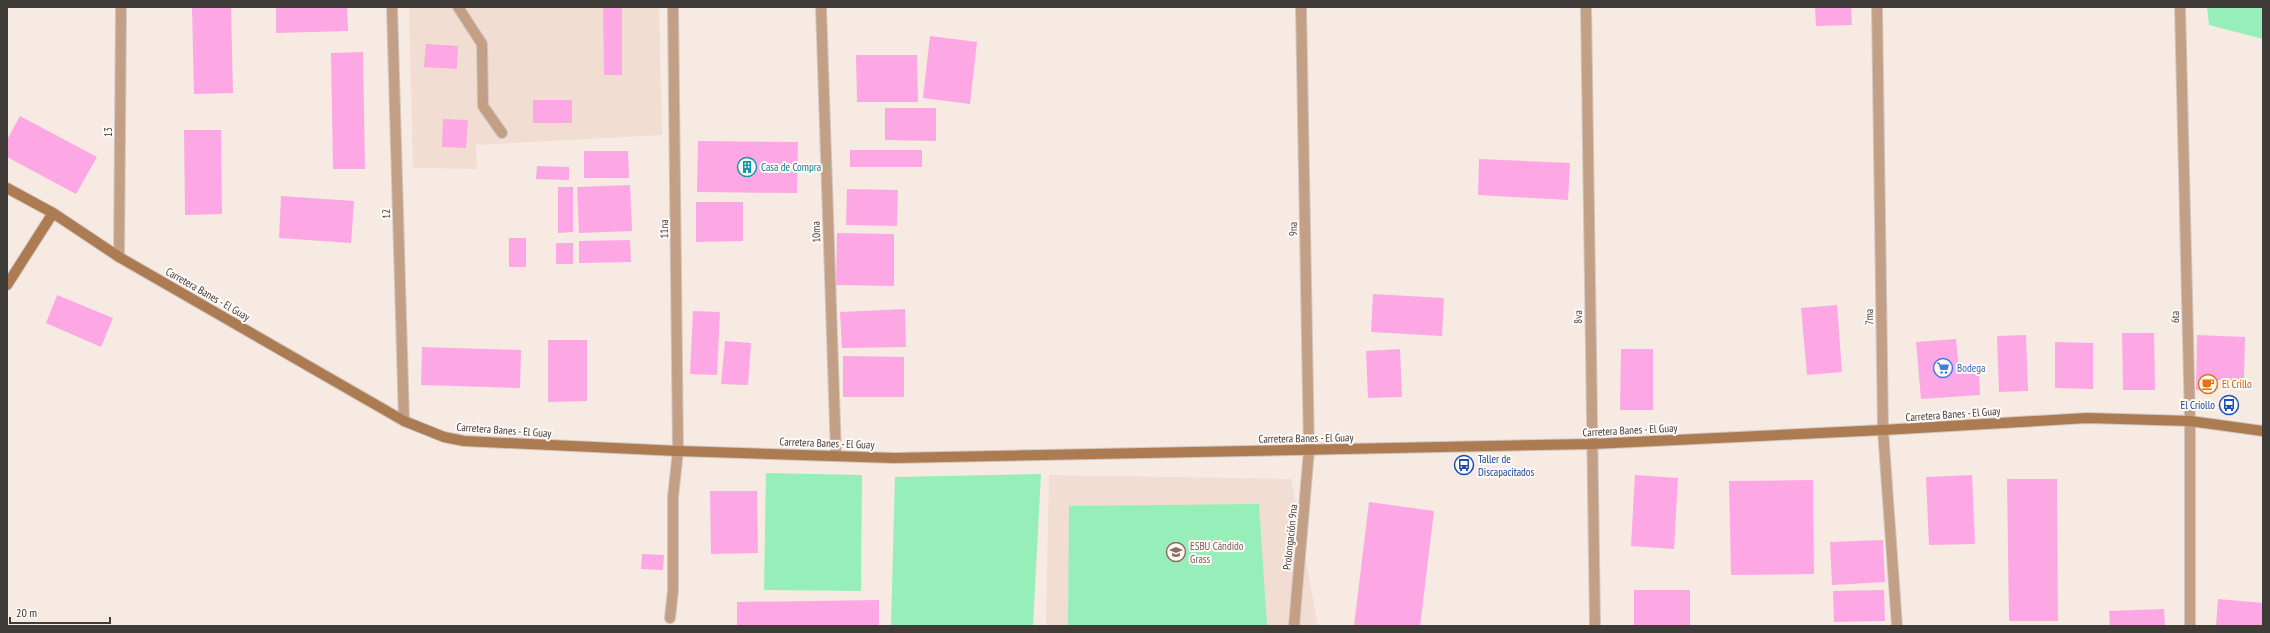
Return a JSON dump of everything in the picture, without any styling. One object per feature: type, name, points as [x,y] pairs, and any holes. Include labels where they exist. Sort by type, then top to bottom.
[{"type":"main road","name":"Carretera Banes - El Guay","points":[[7,188],[53,213],[119,257],[404,421],[444,437],[464,441],[678,451],[894,458],[1592,444],[1883,430],[2087,418],[2190,421],[2263,431]]},
{"type":"main road","points":[[7,285],[53,213]]},
{"type":"street","name":"13","points":[[119,257],[121,7]]},
{"type":"street","name":"12","points":[[392,7],[404,421]]},
{"type":"street","points":[[458,7],[482,44],[483,106],[502,133]]},
{"type":"street","name":"11na","points":[[670,618],[673,590],[673,498],[678,451],[673,7]]},
{"type":"street","name":"10ma","points":[[821,7],[836,455]]},
{"type":"street","name":"9na","points":[[1301,7],[1309,450]]},
{"type":"street","name":"8va","points":[[1586,7],[1595,626]]},
{"type":"street","name":"7ma","points":[[1877,7],[1883,430],[1897,626]]},
{"type":"street","name":"6ta","points":[[2180,7],[2190,421],[2190,626]]},
{"type":"street","name":"Prolongación 9na","points":[[1294,626],[1309,450]]},
{"type":"shaded area","points":[[409,7],[659,7],[662,135],[476,145],[477,169],[413,168]]},
{"type":"shaded area","name":"ESBU Cándido Grass","points":[[1049,475],[1291,479],[1318,626],[1046,626]]},
{"type":"green space","points":[[2207,7],[2263,7],[2263,39],[2209,25]]},
{"type":"green space","points":[[766,473],[862,475],[861,591],[764,590]]},
{"type":"green space","points":[[1041,474],[1033,626],[891,626],[895,477]]},
{"type":"green space","name":"ESBU Cándido Grass","points":[[1259,504],[1267,626],[1068,626],[1069,506]]},
{"type":"building","points":[[276,7],[347,7],[348,31],[276,33]]},
{"type":"building","points":[[603,7],[622,7],[622,75],[604,75]]},
{"type":"building","points":[[1815,7],[1851,7],[1852,25],[1816,26]]},
{"type":"building","points":[[192,8],[231,8],[233,93],[194,94]]},
{"type":"building","points":[[930,36],[977,42],[970,104],[923,98]]},
{"type":"building","points":[[426,44],[458,46],[457,69],[424,67]]},
{"type":"building","points":[[363,52],[365,169],[333,169],[331,53]]},
{"type":"building","points":[[856,55],[917,55],[918,102],[857,102]]},
{"type":"building","points":[[533,100],[572,100],[572,123],[533,123]]},
{"type":"building","points":[[885,108],[936,108],[936,141],[885,140]]},
{"type":"building","points":[[20,116],[97,157],[76,194],[7,157],[7,140]]},
{"type":"building","points":[[443,119],[468,120],[466,148],[442,147]]},
{"type":"building","points":[[184,130],[221,130],[222,214],[185,215]]},
{"type":"building","name":"Casa de Compra","points":[[698,141],[798,142],[797,193],[697,192]]},
{"type":"building","points":[[850,150],[922,150],[922,167],[850,167]]},
{"type":"building","points":[[584,151],[628,151],[629,178],[584,178]]},
{"type":"building","points":[[1479,159],[1570,163],[1568,200],[1478,195]]},
{"type":"building","points":[[537,166],[569,167],[569,180],[536,179]]},
{"type":"building","points":[[630,185],[632,231],[579,233],[577,187]]},
{"type":"building","points":[[558,187],[573,187],[573,232],[558,233]]},
{"type":"building","points":[[847,189],[898,190],[897,226],[846,225]]},
{"type":"building","points":[[281,196],[354,201],[351,243],[279,238]]},
{"type":"building","points":[[696,202],[743,202],[743,241],[696,242]]},
{"type":"building","points":[[837,233],[894,234],[894,286],[836,285]]},
{"type":"building","points":[[509,238],[526,238],[526,267],[509,267]]},
{"type":"building","points":[[630,240],[631,262],[579,263],[579,241]]},
{"type":"building","points":[[556,243],[573,243],[573,264],[556,264]]},
{"type":"building","points":[[1373,294],[1444,298],[1442,336],[1371,332]]},
{"type":"building","points":[[57,295],[113,318],[101,347],[46,323]]},
{"type":"building","points":[[1837,305],[1842,372],[1807,375],[1801,308]]},
{"type":"building","points":[[905,309],[906,347],[842,348],[840,312]]},
{"type":"building","points":[[693,311],[720,312],[717,375],[690,374]]},
{"type":"building","points":[[2122,333],[2154,333],[2155,390],[2123,390]]},
{"type":"building","points":[[2026,335],[2028,391],[1999,392],[1997,336]]},
{"type":"building","points":[[2197,335],[2245,337],[2244,380],[2216,380],[2216,391],[2196,390]]},
{"type":"building","points":[[1956,339],[1959,370],[1979,369],[1980,395],[1921,399],[1916,342]]},
{"type":"building","points":[[548,340],[587,340],[587,401],[548,402]]},
{"type":"building","points":[[725,341],[751,343],[748,385],[721,384]]},
{"type":"building","points":[[2055,342],[2093,343],[2093,389],[2055,388]]},
{"type":"building","points":[[422,347],[521,350],[520,388],[421,385]]},
{"type":"building","points":[[1400,349],[1402,397],[1368,398],[1366,351]]},
{"type":"building","points":[[1621,349],[1653,349],[1653,410],[1620,410]]},
{"type":"building","points":[[843,356],[904,357],[904,397],[843,397]]},
{"type":"building","points":[[1635,475],[1678,478],[1674,549],[1631,546]]},
{"type":"building","points":[[1972,475],[1975,544],[1929,545],[1926,477]]},
{"type":"building","points":[[2007,479],[2057,479],[2058,621],[2009,621]]},
{"type":"building","points":[[1813,480],[1814,574],[1731,575],[1729,481]]},
{"type":"building","points":[[710,491],[757,491],[758,553],[711,554]]},
{"type":"building","points":[[1369,502],[1434,511],[1420,626],[1354,626]]},
{"type":"building","points":[[1883,540],[1885,582],[1832,585],[1830,542]]},
{"type":"building","points":[[642,554],[664,555],[663,570],[641,569]]},
{"type":"building","points":[[1634,590],[1690,590],[1690,626],[1634,626]]},
{"type":"building","points":[[1884,590],[1885,621],[1834,622],[1833,591]]},
{"type":"building","points":[[2218,599],[2263,603],[2263,626],[2216,626]]},
{"type":"building","points":[[879,600],[879,626],[737,626],[737,602]]},
{"type":"building","points":[[2164,609],[2165,626],[2110,626],[2109,611]]},
{"type":"place","name":"Casa de Compra","points":[[747,167]]},
{"type":"place","name":"Bodega","points":[[1943,368]]},
{"type":"place","name":"El Crillo","points":[[2208,384]]},
{"type":"place","name":"El Criollo","points":[[2229,405]]},
{"type":"place","name":"Taller de Discapacitados","points":[[1464,465]]},
{"type":"place","name":"ESBU Cándido Grass","points":[[1176,552]]}]
